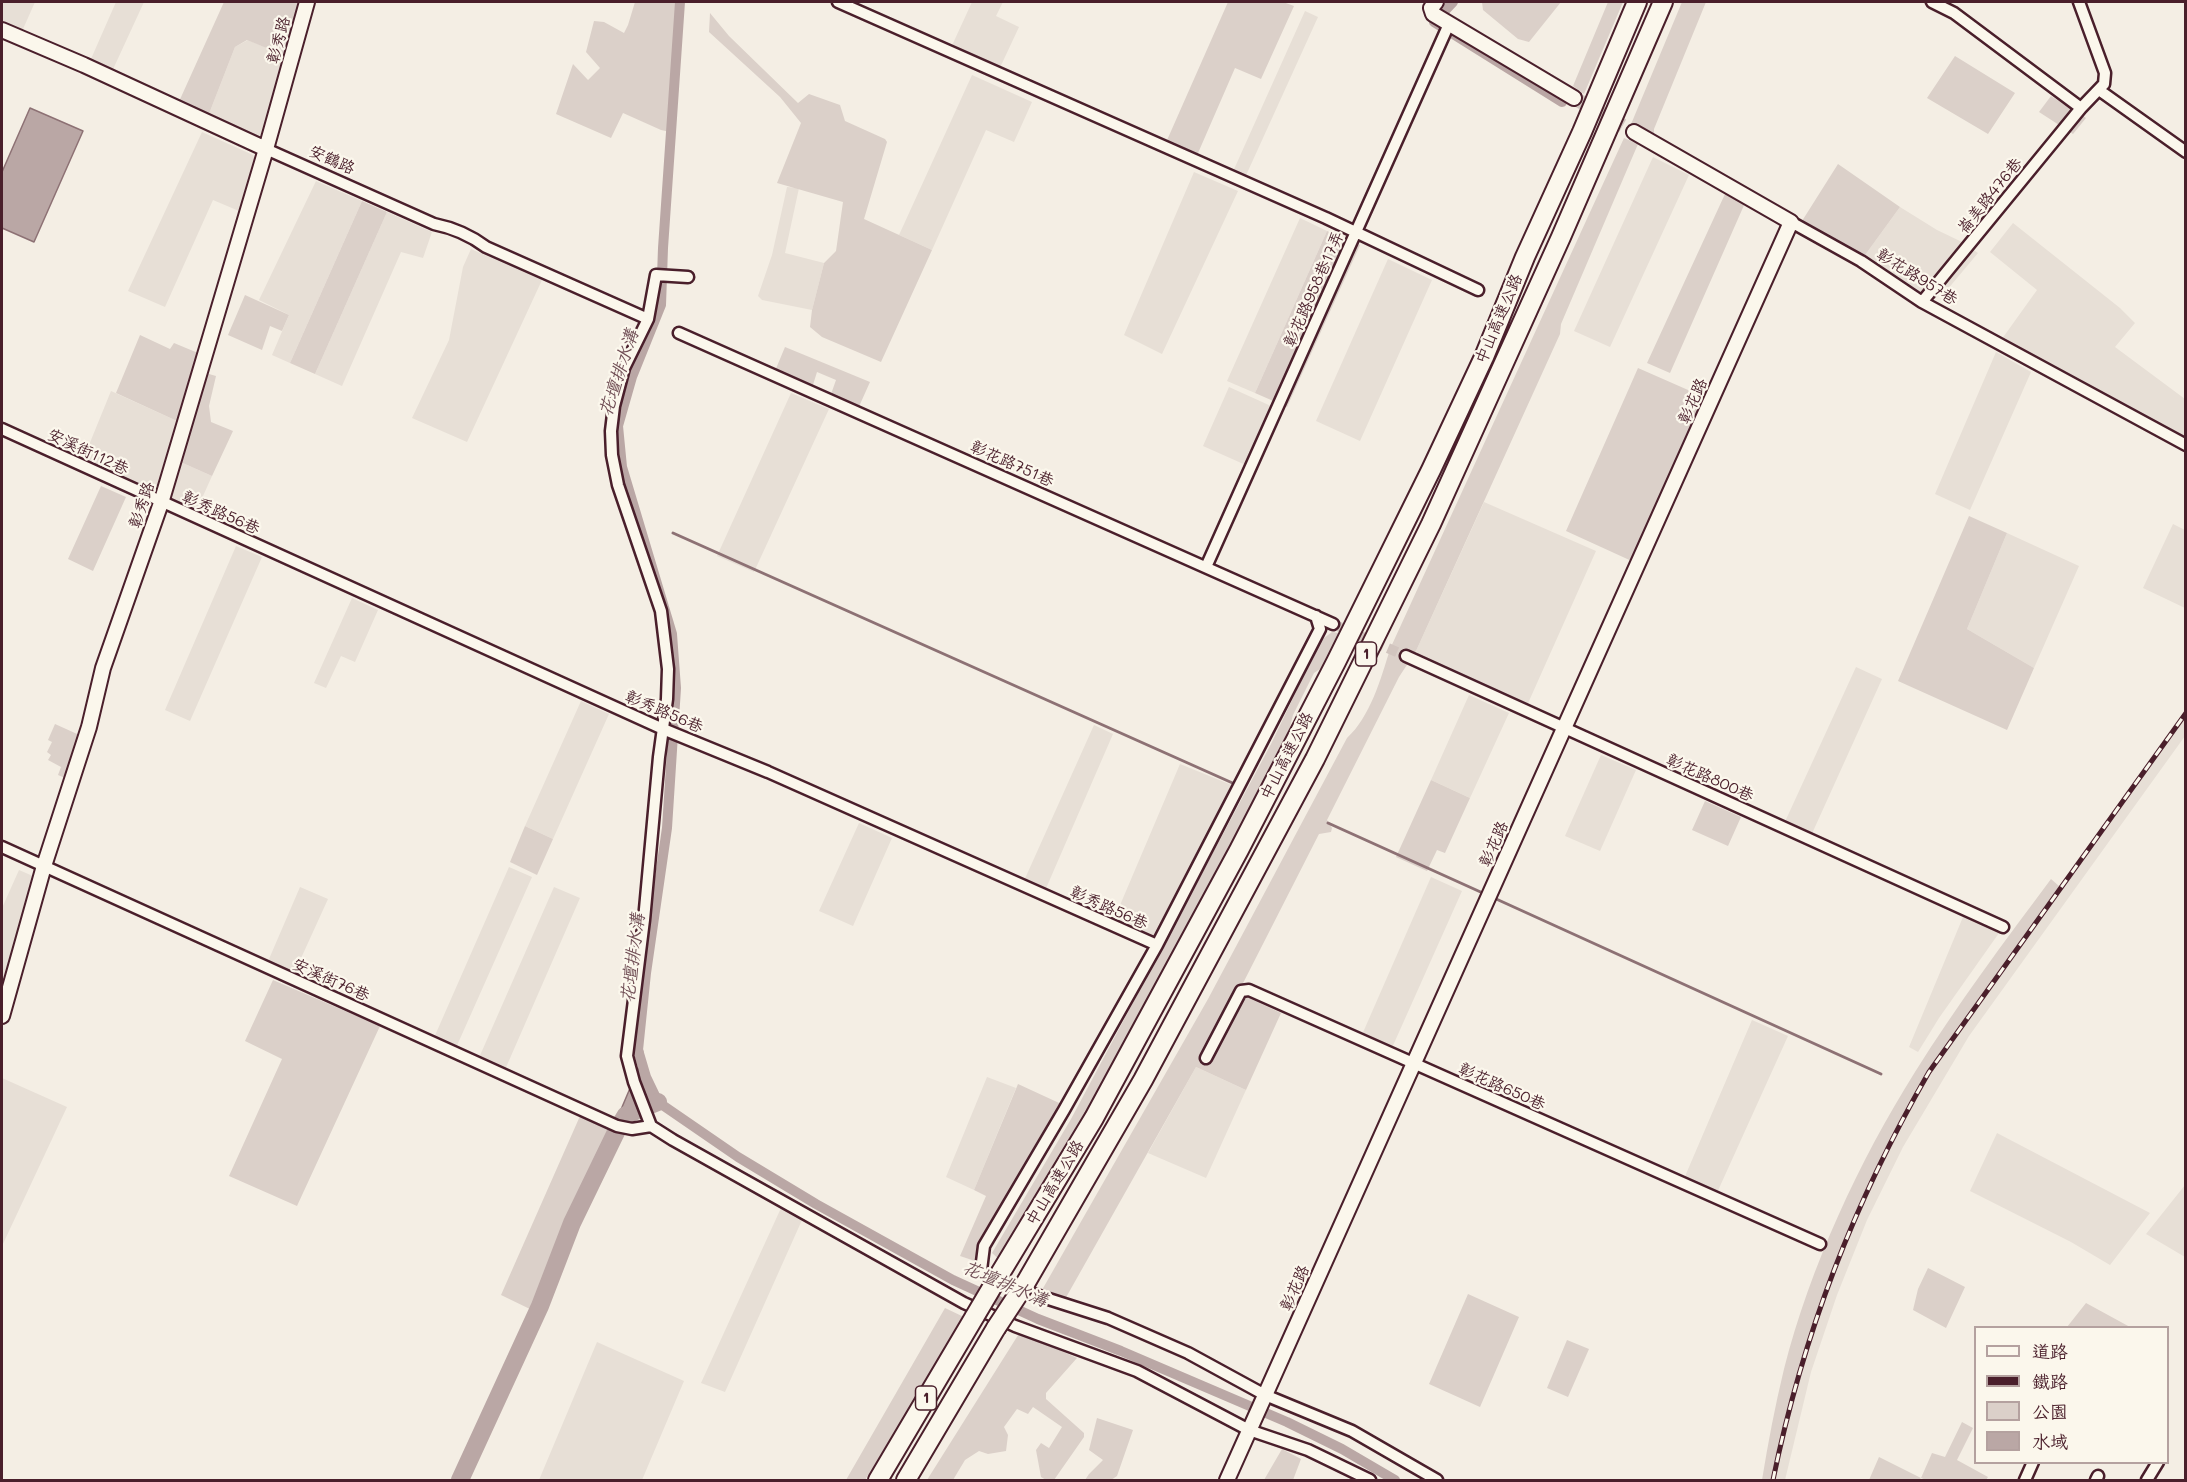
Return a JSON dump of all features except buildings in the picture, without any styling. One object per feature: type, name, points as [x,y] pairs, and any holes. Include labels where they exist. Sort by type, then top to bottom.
[{"type":"highway","name":"中山高速公路","points":[[878,1480],[975,1316],[989,1271],[1111,1088],[1234,861],[1431,470],[1484,357],[1525,257],[1582,132],[1637,2]]},
{"type":"highway","name":"中山高速公路","points":[[906,1480],[1143,1080],[1315,759],[1431,524],[1663,2]]},
{"type":"street","name":"彰秀路","points":[[2,1016],[44,866],[89,727],[103,668],[161,503],[307,2]]},
{"type":"street","points":[[837,2],[1355,232],[1478,290]]},
{"type":"street","points":[[1436,2],[1431,8],[1433,14],[1574,98]]},
{"type":"street","points":[[1932,2],[1954,13],[2081,108]]},
{"type":"street","points":[[2079,2],[2105,73],[2104,84],[2099,90],[2186,152]]},
{"type":"street","name":"彰花路958巷17弄","points":[[1206,567],[1449,24]]},
{"type":"street","name":"安鶴路","points":[[2,30],[434,224],[452,227],[473,237],[486,247],[648,319]]},
{"type":"street","name":"崙美路476巷","points":[[1922,302],[2081,108],[2099,90]]},
{"type":"street","name":"彰花路957巷","points":[[1634,132],[1861,261],[1922,302],[2186,445]]},
{"type":"street","name":"彰花路","points":[[1227,1480],[1791,222]]},
{"type":"street","points":[[688,277],[656,275],[648,319],[624,368],[614,406],[611,430],[612,456],[618,485],[661,611],[668,669],[644,920],[627,1056],[634,1082],[651,1126],[964,1303],[1015,1326],[1137,1371],[1370,1480]]},
{"type":"street","name":"彰花路751巷","points":[[679,333],[1333,624]]},
{"type":"street","name":"安溪街112巷","points":[[2,429],[161,503]]},
{"type":"street","name":"彰秀路56巷","points":[[161,503],[663,729],[768,772],[1157,945]]},
{"type":"street","points":[[1316,616],[1320,629],[1216,835],[1064,1110],[984,1246],[989,1271],[1033,1294],[1108,1318],[1188,1353],[1264,1398],[1352,1431],[1437,1480]]},
{"type":"street","name":"彰花路800巷","points":[[1406,656],[2003,927]]},
{"type":"street","name":"安溪街76巷","points":[[2,847],[617,1126],[632,1130],[651,1126]]},
{"type":"street","name":"彰花路650巷","points":[[1206,1058],[1241,991],[1249,990],[1820,1244]]},
{"type":"street","points":[[2025,1480],[2032,1464]]},
{"type":"street","points":[[2147,1480],[2157,1464]]},
{"type":"shaded area","points":[[2,2],[35,2],[19,38],[2,30]]},
{"type":"shaded area","points":[[116,2],[144,2],[109,78],[87,68]]},
{"type":"shaded area","points":[[972,2],[1003,2],[996,16],[1019,27],[997,74],[949,52]]},
{"type":"shaded area","points":[[1305,11],[1318,17],[1243,182],[1231,176]]},
{"type":"shaded area","points":[[248,40],[286,56],[262,135],[250,137],[207,119],[235,47]]},
{"type":"shaded area","points":[[972,75],[1032,102],[1014,142],[986,130],[932,250],[899,235]]},
{"type":"shaded area","points":[[202,132],[253,155],[255,159],[239,211],[213,200],[165,307],[128,291]]},
{"type":"shaded area","points":[[1653,157],[1689,175],[1610,347],[1574,331]]},
{"type":"shaded area","points":[[1194,172],[1238,191],[1162,354],[1124,335]]},
{"type":"shaded area","points":[[316,181],[362,201],[290,363],[272,355],[289,315],[259,300]]},
{"type":"shaded area","points":[[787,187],[799,188],[785,253],[824,263],[812,310],[762,300],[758,296],[772,255]]},
{"type":"shaded area","points":[[1900,207],[1978,253],[1947,290],[1930,302],[1863,258]]},
{"type":"shaded area","points":[[387,212],[432,232],[423,258],[401,252],[342,386],[315,374]]},
{"type":"shaded area","points":[[1300,218],[1327,231],[1255,393],[1227,381]]},
{"type":"shaded area","points":[[2013,223],[2120,308],[2135,323],[2115,347],[2185,399],[2185,443],[1999,343],[2037,290],[1990,252]]},
{"type":"shaded area","points":[[471,249],[542,280],[467,442],[412,418],[449,340],[463,267]]},
{"type":"shaded area","points":[[1388,259],[1432,280],[1360,441],[1316,421]]},
{"type":"shaded area","points":[[1996,352],[2031,372],[1970,510],[1935,494]]},
{"type":"shaded area","points":[[1229,387],[1282,411],[1257,470],[1203,446]]},
{"type":"shaded area","points":[[111,391],[177,421],[154,495],[80,467]]},
{"type":"shaded area","points":[[791,393],[829,409],[754,572],[717,556]]},
{"type":"shaded area","points":[[176,460],[212,476],[194,516],[164,502]]},
{"type":"shaded area","points":[[1484,502],[1596,551],[1525,710],[1425,664],[1416,651]]},
{"type":"shaded area","points":[[2173,524],[2185,530],[2185,608],[2143,588]]},
{"type":"shaded area","points":[[2007,533],[2079,566],[2034,668],[1967,629]]},
{"type":"shaded area","points":[[236,546],[262,557],[190,721],[165,710]]},
{"type":"shaded area","points":[[352,598],[378,610],[355,662],[341,656],[326,688],[314,683]]},
{"type":"shaded area","points":[[1856,667],[1882,679],[1810,838],[1783,826]]},
{"type":"shaded area","points":[[1469,695],[1509,713],[1470,798],[1431,780]]},
{"type":"shaded area","points":[[581,701],[609,714],[553,839],[525,826]]},
{"type":"shaded area","points":[[2185,711],[2185,736],[1969,1036],[1903,1147],[1867,1220],[1837,1295],[1811,1372],[1785,1480],[1772,1480],[1797,1373],[1820,1301],[1849,1226],[1885,1151],[1926,1078],[2059,886]]},
{"type":"shaded area","points":[[1094,725],[1113,734],[1044,893],[1023,883]]},
{"type":"shaded area","points":[[1601,755],[1636,770],[1600,851],[1565,836]]},
{"type":"shaded area","points":[[1180,764],[1239,788],[1156,942],[1112,924]]},
{"type":"shaded area","points":[[859,823],[892,838],[853,926],[819,911]]},
{"type":"shaded area","points":[[509,867],[532,877],[455,1050],[433,1040]]},
{"type":"shaded area","points":[[19,870],[42,880],[2,1011],[2,908]]},
{"type":"shaded area","points":[[1431,877],[1462,891],[1391,1050],[1361,1037]]},
{"type":"shaded area","points":[[300,887],[328,899],[292,978],[266,966]]},
{"type":"shaded area","points":[[554,887],[580,898],[504,1072],[478,1060]]},
{"type":"shaded area","points":[[1963,917],[1999,933],[1918,1052],[1909,1047]]},
{"type":"shaded area","points":[[1752,1020],[1788,1036],[1716,1195],[1683,1181]]},
{"type":"shaded area","points":[[1196,1067],[1246,1090],[1206,1178],[1148,1153]]},
{"type":"shaded area","points":[[987,1077],[1016,1088],[974,1190],[946,1177]]},
{"type":"shaded area","points":[[2,1078],[67,1107],[2,1246]]},
{"type":"shaded area","points":[[1997,1133],[2150,1213],[2110,1265],[2071,1242],[1970,1191]]},
{"type":"shaded area","points":[[2185,1185],[2185,1257],[2146,1234]]},
{"type":"shaded area","points":[[781,1208],[802,1220],[725,1392],[701,1383]]},
{"type":"shaded area","points":[[597,1342],[684,1381],[642,1480],[539,1480]]},
{"type":"green space","points":[[224,2],[303,2],[286,56],[247,40],[235,47],[207,119],[177,106]]},
{"type":"green space","points":[[635,2],[682,2],[675,133],[661,130],[623,113],[611,138],[556,114],[573,64],[588,80],[600,68],[586,52],[594,21],[604,22],[624,33]]},
{"type":"green space","points":[[1228,2],[1283,2],[1294,6],[1261,79],[1235,68],[1195,160],[1164,147]]},
{"type":"green space","points":[[1482,2],[1561,2],[1529,42],[1518,39],[1483,10]]},
{"type":"green space","points":[[1608,2],[1623,2],[1584,94],[1573,86]]},
{"type":"green space","points":[[1682,2],[1706,2],[1654,129],[1654,134],[1629,129]]},
{"type":"green space","points":[[710,13],[729,36],[798,103],[809,94],[840,105],[845,121],[887,142],[864,219],[932,250],[881,362],[822,337],[810,327],[824,263],[836,251],[843,202],[777,183],[801,123],[780,97],[709,32]]},
{"type":"green space","points":[[1955,56],[2015,93],[1988,134],[1927,98]]},
{"type":"green space","points":[[2051,96],[2086,118],[2073,134],[2039,112]]},
{"type":"green space","points":[[1624,138],[1638,144],[1561,324],[1560,334],[1416,651],[1399,677],[1327,820],[1332,828],[1331,832],[1319,834],[1238,993],[1281,1013],[1246,1090],[1196,1067],[1064,1301],[1042,1290],[1208,999],[1347,738],[1368,709],[1379,685],[1390,649]]},
{"type":"green space","points":[[1838,164],[1900,207],[1863,258],[1802,221]]},
{"type":"green space","points":[[1725,194],[1745,203],[1670,373],[1647,363]]},
{"type":"green space","points":[[362,201],[387,212],[315,374],[290,363]]},
{"type":"green space","points":[[1327,231],[1360,245],[1287,407],[1255,393]]},
{"type":"green space","points":[[245,295],[289,315],[282,331],[270,326],[262,350],[228,335]]},
{"type":"green space","points":[[140,335],[170,349],[174,343],[198,353],[177,421],[116,393]]},
{"type":"green space","points":[[785,347],[870,382],[857,411],[830,397],[836,380],[817,372],[812,388],[775,371]]},
{"type":"green space","points":[[1638,368],[1704,397],[1707,403],[1636,563],[1566,531]]},
{"type":"green space","points":[[202,372],[216,376],[209,406],[211,422],[233,431],[212,476],[176,460]]},
{"type":"green space","points":[[101,486],[126,497],[93,571],[68,559]]},
{"type":"green space","points":[[1969,516],[2007,533],[1967,629],[2034,668],[2007,730],[1898,681]]},
{"type":"green space","points":[[1332,632],[1339,633],[1326,665],[1314,673],[1293,715],[1285,746],[1124,1049],[1001,1261],[992,1253],[1071,1119],[1271,744],[1318,646]]},
{"type":"green space","points":[[55,724],[86,738],[72,781],[58,775],[61,767],[48,760],[51,755],[47,752],[52,742],[48,740]]},
{"type":"green space","points":[[1431,780],[1470,798],[1445,853],[1437,850],[1427,871],[1396,857]]},
{"type":"green space","points":[[1705,801],[1741,817],[1728,846],[1692,830]]},
{"type":"green space","points":[[525,826],[553,839],[537,875],[510,862]]},
{"type":"green space","points":[[2051,879],[2059,886],[1929,1076],[1881,1159],[1860,1203],[1824,1292],[1795,1384],[1772,1480],[1762,1480],[1784,1369],[1795,1331],[1822,1254],[1856,1178],[1894,1106],[1931,1047]]},
{"type":"green space","points":[[273,980],[380,1026],[297,1206],[229,1176],[282,1059],[245,1041]]},
{"type":"green space","points":[[1018,1084],[1070,1108],[999,1236],[978,1262],[960,1256],[986,1196],[974,1190]]},
{"type":"green space","points":[[580,1116],[614,1131],[534,1311],[501,1295]]},
{"type":"green space","points":[[1928,1268],[1965,1287],[1946,1328],[1913,1310],[1918,1289]]},
{"type":"green space","points":[[1468,1294],[1519,1317],[1480,1407],[1429,1384]]},
{"type":"green space","points":[[2086,1303],[2128,1326],[2068,1326]]},
{"type":"green space","points":[[945,1308],[966,1318],[865,1480],[846,1480]]},
{"type":"green space","points":[[1020,1332],[1077,1358],[1046,1393],[1046,1399],[1084,1433],[1084,1437],[1054,1480],[1046,1480],[1041,1477],[1036,1450],[1041,1443],[1049,1448],[1062,1427],[1033,1407],[1028,1414],[1017,1409],[1004,1427],[1008,1435],[1006,1451],[988,1454],[979,1451],[965,1460],[953,1480],[927,1480]]},
{"type":"green space","points":[[1567,1340],[1589,1349],[1568,1397],[1547,1388]]},
{"type":"green space","points":[[1097,1418],[1133,1430],[1117,1476],[1111,1480],[1085,1480],[1103,1460],[1089,1450]]},
{"type":"green space","points":[[1962,1422],[1973,1428],[1957,1460],[1988,1477],[1986,1480],[1926,1480],[1921,1478],[1932,1453],[1945,1457]]},
{"type":"green space","points":[[1282,1449],[1301,1459],[1293,1480],[1264,1480]]},
{"type":"green space","points":[[1879,1457],[1921,1478],[1919,1480],[1869,1480]]},
{"type":"water","points":[[30,108],[83,131],[34,242],[2,228],[2,172]]},
{"type":"water","points":[[642,1047],[646,1077],[658,1102],[626,1115],[618,1128],[614,1126],[642,1060]]},
{"type":"waterway","name":"花壇排水溝","points":[[680,2],[661,305],[632,377],[618,426],[622,467],[672,634],[676,688],[667,828],[646,973],[638,1050],[646,1077],[658,1102],[738,1157],[816,1204],[953,1280],[1038,1319],[1121,1351],[1287,1422],[1342,1449],[1395,1480]]},
{"type":"waterway","points":[[1453,2],[1434,22],[1562,102]]},
{"type":"waterway","points":[[673,533],[1237,785]]},
{"type":"waterway","points":[[1328,823],[1485,894]]},
{"type":"waterway","points":[[1494,898],[1881,1074]]},
{"type":"waterway","points":[[460,1480],[540,1306],[572,1223],[618,1128],[626,1115],[658,1102]]},
{"type":"tunnel","points":[[1574,98],[1634,132]]},
{"type":"tunnel","points":[[1333,624],[1406,656]]},
{"type":"railway","points":[[1773,1480],[1799,1373],[1834,1270],[1877,1170],[1902,1121],[1929,1072],[2186,713]]}]
